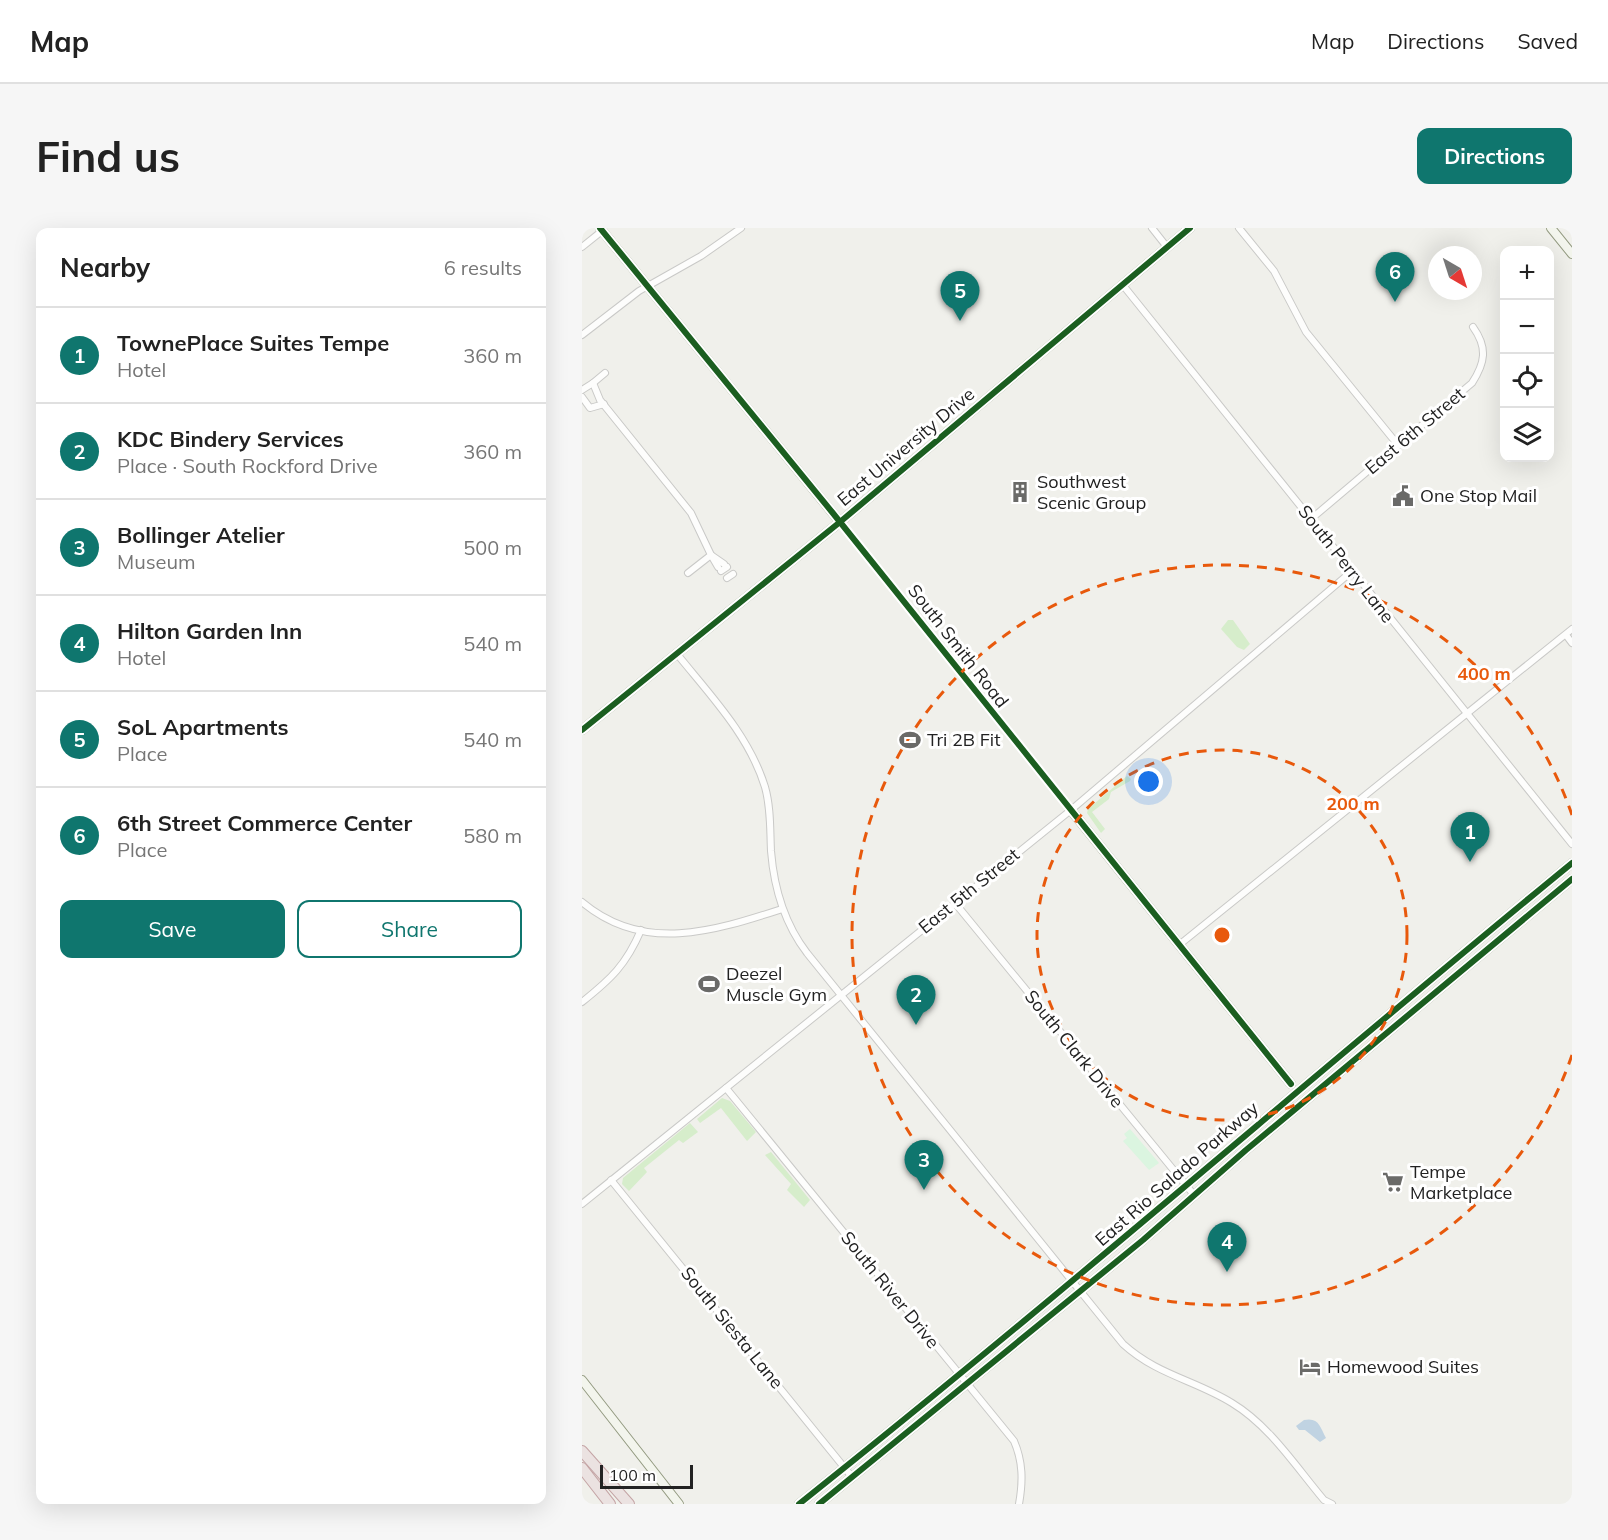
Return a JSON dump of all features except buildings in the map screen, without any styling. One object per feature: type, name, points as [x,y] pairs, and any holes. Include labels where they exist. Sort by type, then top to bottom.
[{"type":"highway","points":[[582,1451],[629,1504]]},
{"type":"highway","points":[[582,1468],[610,1504]]},
{"type":"main road","name":"East University Drive","points":[[582,730],[840,522],[1190,228]]},
{"type":"main road","points":[[1551,228],[1572,254]]},
{"type":"main road","name":"South Smith Road","points":[[601,229],[840,522]]},
{"type":"main road","name":"South Smith Road","points":[[1071,810],[1291,1084]]},
{"type":"main road","name":"East Rio Salado Parkway","points":[[799,1504],[1073,1282],[1296,1091],[1572,863]]},
{"type":"main road","name":"East Rio Salado Parkway","points":[[852,1477],[1080,1291],[1572,879]]},
{"type":"main road","points":[[582,1380],[680,1504]]},
{"type":"main road","points":[[819,1504],[852,1477]]},
{"type":"street","points":[[582,335],[639,291],[701,256],[731,231],[741,228]]},
{"type":"street","points":[[1152,228],[1167,246]]},
{"type":"street","points":[[1239,228],[1274,271],[1306,332],[1398,444]]},
{"type":"street","points":[[582,247],[601,229]]},
{"type":"street","name":"South Perry Lane","points":[[1122,284],[1351,572],[1572,844]]},
{"type":"street","name":"East 6th Street","points":[[1311,519],[1472,383],[1482,368],[1484,347],[1473,327]]},
{"type":"street","points":[[582,390],[605,373]]},
{"type":"street","points":[[593,383],[604,404],[691,513],[711,555],[723,567]]},
{"type":"street","points":[[582,397],[590,408],[604,404]]},
{"type":"street","name":"South Smith Road","points":[[840,522],[1071,810]]},
{"type":"street","points":[[688,573],[711,555]]},
{"type":"street","name":"East 5th Street","points":[[582,1204],[1071,810],[1351,572]]},
{"type":"street","points":[[1179,945],[1572,630]]},
{"type":"street","points":[[1566,635],[1572,643]]},
{"type":"street","points":[[677,654],[730,720],[758,766],[766,790],[771,853],[782,909],[800,944],[840,996],[1123,1344],[1142,1360],[1168,1375],[1221,1396],[1256,1420],[1325,1502],[1332,1504]]},
{"type":"street","points":[[582,902],[609,918],[641,930],[682,935],[709,932],[782,909]]},
{"type":"street","name":"South Clark Drive","points":[[955,903],[1194,1195]]},
{"type":"street","points":[[582,1002],[619,971],[633,949],[641,930]]},
{"type":"street","name":"South Smith Road","points":[[1291,1084],[1305,1101]]},
{"type":"street","name":"South River Drive","points":[[726,1088],[1014,1441],[1020,1456],[1022,1484],[1019,1504]]},
{"type":"street","name":"South Siesta Lane","points":[[612,1180],[852,1477]]},
{"type":"green space","points":[[1228,620],[1233,620],[1250,644],[1244,650],[1237,647],[1221,629]]},
{"type":"green space","points":[[1127,776],[1131,779],[1130,781],[1111,792],[1109,799],[1092,812],[1105,829],[1101,833],[1087,813],[1088,809]]},
{"type":"green space","points":[[722,1098],[730,1101],[756,1132],[747,1141],[721,1108],[700,1123],[697,1119]]},
{"type":"green space","points":[[690,1123],[698,1132],[683,1143],[679,1140],[644,1168],[647,1172],[629,1191],[622,1184],[623,1178]]},
{"type":"green space","points":[[1130,1129],[1159,1163],[1149,1170],[1123,1141],[1127,1138],[1124,1134]]},
{"type":"green space","points":[[771,1152],[810,1200],[804,1207],[787,1190],[791,1184],[765,1155]]},
{"type":"water","points":[[1304,1420],[1316,1421],[1326,1438],[1320,1442],[1305,1430],[1299,1430],[1296,1426]]},
{"type":"cycle path","points":[[600,228],[832,512],[1291,1084]]},
{"type":"cycle path","points":[[582,730],[840,522],[1190,228]]},
{"type":"cycle path","points":[[799,1504],[994,1346],[1572,863]]},
{"type":"cycle path","points":[[819,1504],[1143,1240],[1246,1150],[1572,879]]},
{"type":"place","name":"6th Street Commerce Center","points":[[1395,302]]},
{"type":"place","name":"SoL Apartments","points":[[960,321]]},
{"type":"place","name":"Southwest Scenic Group","points":[[1020,492]]},
{"type":"place","name":"One Stop Mail","points":[[1403,496]]},
{"type":"place","name":"Tri 2B Fit","points":[[910,740]]},
{"type":"place","name":"TownePlace Suites Tempe","points":[[1470,862]]},
{"type":"place","name":"Deezel Muscle Gym","points":[[709,984]]},
{"type":"place","name":"KDC Bindery Services","points":[[916,1025]]},
{"type":"place","name":"Tempe Marketplace","points":[[1393,1182]]},
{"type":"place","name":"Bollinger Atelier","points":[[924,1190]]},
{"type":"place","name":"Hilton Garden Inn","points":[[1227,1272]]},
{"type":"place","name":"Homewood Suites","points":[[1310,1367]]}]
